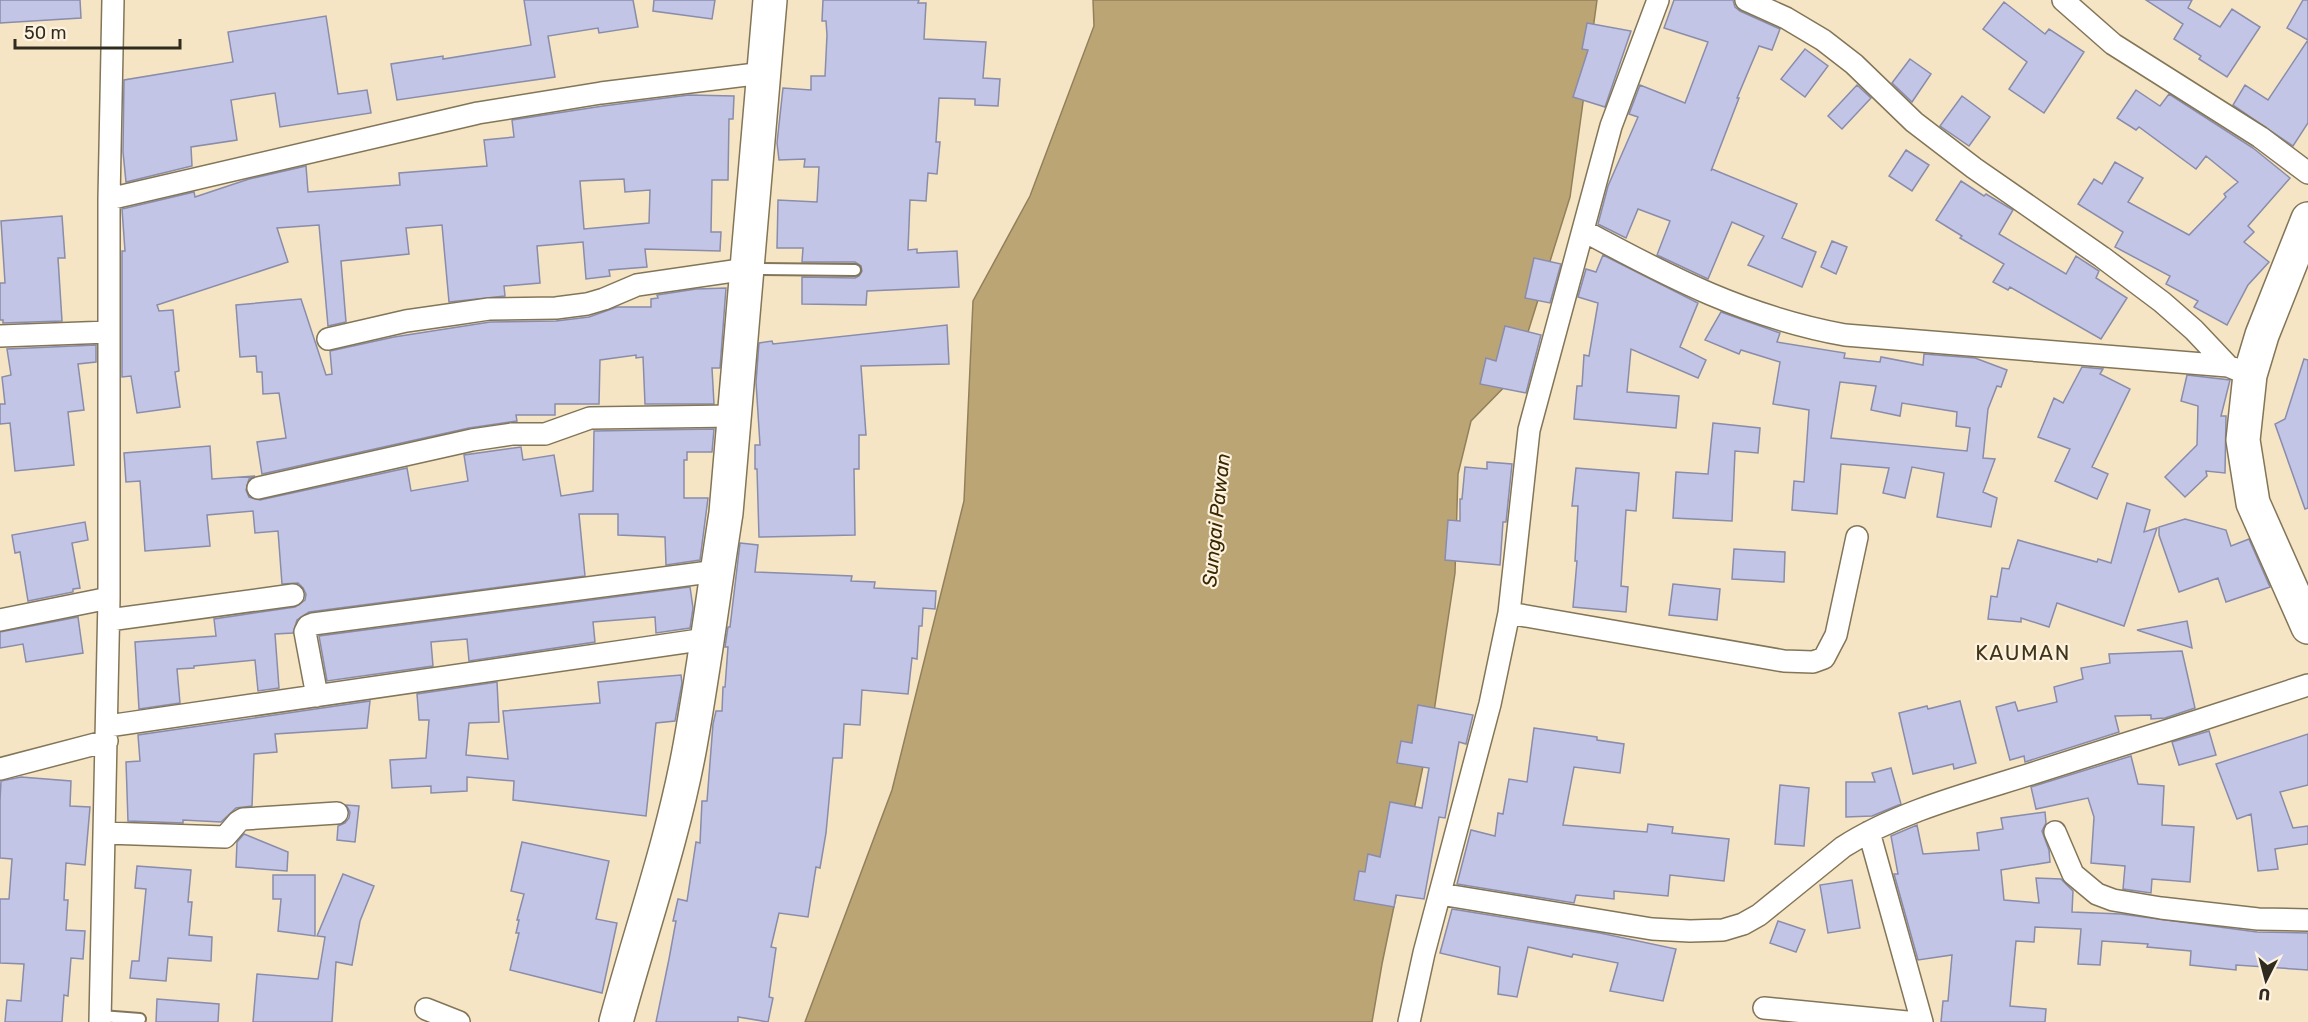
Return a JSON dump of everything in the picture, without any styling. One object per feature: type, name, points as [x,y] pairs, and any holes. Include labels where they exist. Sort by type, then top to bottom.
[{"type":"main road","points":[[616,1022],[659,876],[690,747],[726,513],[770,0]]},
{"type":"main road","points":[[2305,236],[2262,335],[2239,370],[2243,440],[2253,502],[2308,627]]},
{"type":"street","points":[[101,1019],[110,598],[109,199],[112,0]]},
{"type":"street","points":[[1409,1022],[1490,704],[1509,613],[1529,430],[1611,126],[1658,0]]},
{"type":"street","points":[[1746,0],[1786,18],[1823,40],[1854,64],[1914,122],[1974,168],[2102,257],[2162,302],[2239,370]]},
{"type":"street","points":[[2063,0],[2113,44],[2260,137],[2308,173]]},
{"type":"street","points":[[109,199],[478,113],[601,93],[764,73]]},
{"type":"street","points":[[1584,231],[1678,281],[1738,306],[1803,327],[1845,335],[2239,370]]},
{"type":"street","points":[[328,339],[406,321],[489,309],[556,308],[587,304],[637,285],[747,269]]},
{"type":"street","points":[[0,336],[109,332]]},
{"type":"street","points":[[258,488],[472,440],[512,434],[545,434],[590,418],[734,416]]},
{"type":"street","points":[[1509,613],[1784,661],[1813,662],[1824,658],[1836,635],[1857,537]]},
{"type":"street","points":[[317,696],[305,632],[308,626],[313,624],[717,571]]},
{"type":"street","points":[[109,620],[293,595]]},
{"type":"street","points":[[0,620],[110,598]]},
{"type":"street","points":[[0,769],[107,733],[193,712],[706,639]]},
{"type":"street","points":[[1440,894],[1652,929],[1723,930],[1743,924],[1759,915],[1843,847],[1902,817],[1984,788],[2308,685]]},
{"type":"street","points":[[106,833],[225,837],[243,819],[337,813]]},
{"type":"street","points":[[1869,832],[1922,1022]]},
{"type":"street","points":[[2055,832],[2073,874],[2097,894],[2113,900],[2258,919],[2308,920]]},
{"type":"street","points":[[1764,1008],[1907,1022]]},
{"type":"street","points":[[426,1009],[459,1022]]},
{"type":"lane","points":[[747,269],[855,270]]},
{"type":"lane","points":[[101,1019],[140,1019]]},
{"type":"water","name":"Sungai Pawan","points":[[1093,0],[1597,0],[1570,197],[1514,377],[1471,421],[1458,474],[1455,573],[1433,718],[1372,1022],[805,1022],[892,790],[964,501],[973,301],[1030,196],[1094,26]]},
{"type":"building","points":[[0,0],[80,0],[81,18],[0,23]]},
{"type":"building","points":[[524,0],[633,0],[638,27],[599,33],[598,28],[548,36],[555,77],[397,100],[391,64],[443,56],[443,59],[531,45]]},
{"type":"building","points":[[654,0],[715,0],[712,19],[653,11]]},
{"type":"building","points":[[823,0],[919,0],[918,3],[926,3],[924,39],[986,42],[983,78],[1000,79],[998,106],[975,105],[975,99],[939,98],[936,142],[940,142],[937,174],[928,173],[926,201],[910,200],[908,250],[917,249],[917,253],[957,251],[959,287],[867,291],[866,305],[802,304],[802,277],[855,278],[862,271],[861,266],[855,262],[802,262],[803,248],[777,248],[778,200],[817,202],[819,167],[804,167],[805,159],[779,160],[777,143],[783,88],[811,90],[811,76],[825,76],[827,35],[826,21],[822,21]]},
{"type":"building","points":[[1674,0],[1733,0],[1735,7],[1740,11],[1780,29],[1772,50],[1759,46],[1737,98],[1739,98],[1711,171],[1712,169],[1797,204],[1782,238],[1816,252],[1802,287],[1748,265],[1764,236],[1732,222],[1708,279],[1657,255],[1670,221],[1638,209],[1626,238],[1598,224],[1608,186],[1638,117],[1629,114],[1640,85],[1685,103],[1708,42],[1664,28]]},
{"type":"building","points":[[2146,0],[2192,0],[2188,8],[2220,27],[2232,9],[2260,27],[2227,77],[2199,59],[2201,56],[2174,39],[2183,24]]},
{"type":"building","points":[[2303,0],[2308,0],[2308,40],[2287,28]]},
{"type":"building","points":[[2004,2],[2045,34],[2049,29],[2084,52],[2044,113],[2009,89],[2027,62],[1983,29]]},
{"type":"building","points":[[326,16],[338,94],[367,90],[371,113],[280,127],[275,93],[231,100],[237,140],[191,147],[192,166],[126,182],[123,152],[124,80],[233,62],[228,32]]},
{"type":"building","points":[[1587,23],[1631,31],[1605,107],[1573,97],[1588,50],[1582,49]]},
{"type":"building","points":[[2308,40],[2308,123],[2293,146],[2233,105],[2245,85],[2268,100]]},
{"type":"building","points":[[1805,49],[1828,66],[1805,97],[1781,79]]},
{"type":"building","points":[[1910,59],[1931,74],[1912,102],[1892,83]]},
{"type":"building","points":[[1857,85],[1871,98],[1842,129],[1828,116]]},
{"type":"building","points":[[2136,90],[2160,106],[2169,94],[2253,148],[2290,178],[2248,226],[2254,232],[2244,242],[2269,262],[2248,285],[2227,325],[2194,307],[2198,301],[2166,284],[2170,276],[2115,247],[2123,232],[2078,204],[2094,179],[2102,184],[2115,162],[2143,178],[2128,202],[2189,235],[2226,197],[2224,194],[2238,182],[2206,156],[2196,169],[2139,127],[2136,130],[2117,118]]},
{"type":"building","points":[[689,95],[734,96],[733,119],[729,119],[728,180],[712,180],[711,232],[721,232],[720,251],[645,249],[647,267],[609,270],[610,276],[586,279],[583,242],[537,246],[540,283],[504,286],[505,296],[449,302],[442,225],[406,228],[409,254],[341,261],[346,322],[328,326],[319,225],[277,228],[288,262],[157,305],[159,311],[173,310],[179,371],[175,372],[180,407],[137,413],[131,376],[122,377],[122,251],[125,251],[122,209],[194,192],[195,197],[249,179],[306,166],[308,192],[400,185],[399,173],[487,166],[484,140],[514,137],[512,120]],"holes":[[[624,179],[625,192],[650,190],[649,223],[584,229],[580,181]]]},
{"type":"building","points":[[1962,96],[1990,117],[1969,146],[1940,126]]},
{"type":"building","points":[[1906,150],[1929,165],[1912,191],[1889,176]]},
{"type":"building","points":[[1961,181],[1984,196],[1986,194],[2013,210],[1999,234],[2066,274],[2076,256],[2099,271],[2096,278],[2127,298],[2101,339],[2010,287],[2008,290],[1993,282],[2004,264],[1960,238],[1962,236],[1936,220]]},
{"type":"building","points":[[62,216],[65,258],[58,258],[62,321],[3,323],[3,320],[0,320],[0,283],[5,283],[1,221]]},
{"type":"building","points":[[1832,241],[1847,247],[1836,274],[1821,267]]},
{"type":"building","points":[[1603,255],[1698,303],[1680,347],[1706,360],[1698,378],[1631,349],[1627,392],[1679,396],[1676,428],[1574,419],[1577,386],[1582,386],[1584,355],[1589,356],[1598,303],[1578,297],[1586,269],[1596,272]]},
{"type":"building","points":[[1534,258],[1561,264],[1550,303],[1525,298]]},
{"type":"building","points":[[726,288],[720,368],[712,368],[714,404],[645,404],[643,357],[636,358],[636,355],[600,360],[599,404],[555,404],[555,415],[516,415],[517,421],[469,428],[262,474],[257,442],[286,438],[279,393],[263,394],[262,372],[257,372],[256,356],[240,357],[236,305],[301,299],[326,375],[332,374],[330,351],[394,337],[490,322],[556,321],[589,317],[617,307],[651,307],[651,299],[658,298],[657,295],[696,289]]},
{"type":"building","points":[[1721,312],[1780,333],[1777,342],[1845,353],[1844,358],[1880,362],[1881,357],[1923,365],[1924,354],[1975,358],[2007,370],[2001,387],[1997,386],[1988,409],[1983,458],[1995,459],[1983,492],[1997,498],[1991,527],[1937,517],[1944,473],[1912,467],[1905,498],[1883,493],[1889,468],[1841,464],[1837,514],[1792,510],[1794,481],[1804,482],[1809,410],[1773,404],[1780,362],[1741,350],[1739,354],[1705,340]],"holes":[[[1840,382],[1876,386],[1871,410],[1900,416],[1902,403],[1957,412],[1956,426],[1970,428],[1967,451],[1831,438]]]},
{"type":"building","points":[[947,325],[949,364],[861,366],[866,435],[859,435],[859,469],[854,469],[855,535],[759,537],[755,445],[760,445],[756,382],[759,343],[772,341],[773,344]]},
{"type":"building","points":[[1505,326],[1541,335],[1526,393],[1480,384],[1486,358],[1496,361]]},
{"type":"building","points":[[96,345],[96,362],[78,364],[84,410],[68,412],[74,465],[15,471],[10,423],[0,424],[0,404],[5,404],[2,377],[11,375],[7,349]]},
{"type":"building","points":[[2304,359],[2308,360],[2308,508],[2305,509],[2275,424],[2285,419]]},
{"type":"building","points":[[2082,367],[2103,369],[2100,374],[2130,389],[2092,467],[2108,474],[2097,499],[2055,481],[2070,449],[2038,437],[2054,398],[2063,403]]},
{"type":"building","points":[[2187,375],[2230,380],[2221,416],[2226,416],[2225,473],[2206,471],[2207,476],[2185,497],[2165,477],[2197,445],[2198,406],[2181,401]]},
{"type":"building","points":[[1713,423],[1760,428],[1758,453],[1735,451],[1732,521],[1673,518],[1676,472],[1708,474]]},
{"type":"building","points":[[714,429],[712,452],[687,452],[687,460],[684,460],[684,498],[708,498],[700,560],[666,565],[665,537],[618,535],[618,514],[579,514],[585,576],[309,612],[297,620],[293,633],[275,634],[279,688],[258,691],[255,660],[194,666],[194,668],[177,669],[180,703],[139,709],[135,642],[216,636],[214,619],[295,607],[305,600],[306,594],[298,583],[282,584],[278,531],[255,533],[253,511],[207,515],[210,546],[145,551],[140,481],[126,482],[124,453],[210,446],[212,479],[255,476],[249,479],[246,490],[249,497],[260,500],[407,468],[411,491],[468,481],[464,455],[521,447],[523,460],[554,455],[561,496],[593,491],[594,431]]},
{"type":"building","points":[[1487,462],[1512,464],[1506,522],[1503,522],[1500,565],[1445,560],[1448,520],[1460,521],[1460,499],[1462,499],[1465,467],[1487,469]]},
{"type":"building","points":[[1576,468],[1639,473],[1636,511],[1626,510],[1621,586],[1628,587],[1626,612],[1573,607],[1578,506],[1572,506]]},
{"type":"building","points":[[2127,503],[2150,510],[2144,532],[2157,528],[2124,626],[2057,603],[2049,627],[2021,618],[2021,622],[1988,619],[1991,596],[1997,597],[2002,568],[2009,569],[2018,540],[2097,562],[2098,559],[2111,563]]},
{"type":"building","points":[[2185,519],[2226,530],[2231,546],[2249,539],[2270,587],[2226,602],[2218,578],[2179,592],[2159,535],[2159,527]]},
{"type":"building","points":[[85,522],[88,540],[72,543],[80,588],[73,589],[73,592],[28,601],[20,552],[15,553],[12,535]]},
{"type":"building","points":[[740,543],[758,545],[755,572],[852,576],[851,581],[875,582],[874,588],[936,591],[935,609],[923,608],[922,626],[919,626],[917,659],[912,658],[908,694],[862,690],[860,725],[844,724],[842,758],[833,758],[826,833],[820,868],[816,867],[808,917],[779,913],[771,947],[776,948],[769,997],[773,998],[768,1022],[738,1017],[738,1022],[656,1022],[676,921],[673,921],[678,899],[687,901],[696,842],[700,843],[702,801],[707,801],[713,724],[716,711],[722,711],[728,647],[725,647],[728,627],[730,627]]},
{"type":"building","points":[[1734,549],[1785,552],[1784,582],[1732,579]]},
{"type":"building","points":[[1673,584],[1720,589],[1717,620],[1669,615]]},
{"type":"building","points":[[690,587],[693,608],[690,628],[656,633],[655,617],[593,622],[595,642],[469,661],[467,639],[431,642],[433,666],[327,681],[319,636]]},
{"type":"building","points":[[78,617],[83,653],[26,662],[23,644],[0,648],[0,632]]},
{"type":"building","points":[[2187,621],[2192,648],[2137,630]]},
{"type":"building","points":[[2182,651],[2195,708],[2165,718],[2151,719],[2151,715],[2115,716],[2119,732],[2025,762],[2024,756],[2010,760],[1996,707],[2015,702],[2018,711],[2057,702],[2054,687],[2083,679],[2081,668],[2110,663],[2109,654]]},
{"type":"building","points":[[681,675],[682,683],[675,721],[656,723],[646,816],[513,800],[514,781],[467,777],[467,791],[431,793],[431,786],[392,788],[390,760],[426,758],[429,720],[419,720],[417,694],[497,682],[499,722],[469,723],[466,755],[508,759],[503,711],[600,703],[598,682]]},
{"type":"building","points":[[370,701],[367,728],[275,734],[277,752],[254,754],[252,806],[236,808],[221,822],[128,821],[126,762],[140,761],[138,735]]},
{"type":"building","points":[[1960,701],[1976,763],[1954,769],[1953,764],[1913,774],[1899,713]]},
{"type":"building","points":[[1418,705],[1473,715],[1466,744],[1459,742],[1445,818],[1439,817],[1424,899],[1396,895],[1394,907],[1354,900],[1359,871],[1365,872],[1368,854],[1380,857],[1390,802],[1422,808],[1429,768],[1397,763],[1401,741],[1412,743]]},
{"type":"building","points":[[1534,728],[1597,737],[1597,740],[1624,744],[1620,773],[1574,767],[1563,825],[1647,832],[1648,824],[1673,827],[1672,833],[1729,839],[1724,881],[1670,875],[1668,896],[1614,891],[1614,899],[1576,895],[1574,903],[1457,884],[1471,830],[1495,836],[1498,813],[1503,814],[1509,779],[1527,782]]},
{"type":"building","points":[[2209,731],[2216,755],[2179,765],[2172,742]]},
{"type":"building","points":[[2308,734],[2308,785],[2280,792],[2293,828],[2308,826],[2308,844],[2275,849],[2278,869],[2258,871],[2251,814],[2237,819],[2216,764]]},
{"type":"building","points":[[2131,756],[2138,784],[2164,786],[2162,825],[2194,827],[2190,882],[2152,879],[2151,893],[2123,889],[2125,866],[2091,863],[2094,817],[2088,798],[2036,809],[2031,787]]},
{"type":"building","points":[[1891,768],[1901,804],[1872,816],[1846,817],[1846,782],[1875,782],[1872,773]]},
{"type":"building","points":[[21,777],[71,781],[70,806],[90,807],[85,865],[66,863],[64,900],[68,900],[66,930],[85,931],[83,959],[71,958],[68,996],[64,995],[62,1022],[5,1022],[7,1000],[21,1001],[24,964],[0,963],[0,899],[9,899],[12,859],[0,858],[1,781]]},
{"type":"building","points":[[1780,785],[1809,788],[1804,846],[1775,844]]},
{"type":"building","points":[[346,805],[359,806],[355,842],[337,840],[338,826],[349,818],[350,812]]},
{"type":"building","points":[[2045,812],[2046,823],[2042,831],[2049,850],[2050,862],[2001,870],[2004,900],[2039,903],[2036,878],[2061,879],[2073,891],[2072,912],[2121,914],[2257,932],[2308,933],[2308,970],[2236,965],[2236,970],[2190,965],[2191,951],[2147,947],[2148,944],[2102,941],[2100,965],[2078,964],[2081,929],[2035,927],[2034,942],[2016,941],[2010,1006],[2046,1009],[2045,1022],[1941,1022],[1943,1001],[1948,1001],[1952,955],[1918,960],[1894,874],[1898,874],[1891,836],[1917,825],[1923,854],[1979,850],[1977,833],[2003,829],[2001,818]]},
{"type":"building","points":[[244,834],[288,852],[287,871],[236,867],[237,842]]},
{"type":"building","points":[[522,842],[609,861],[596,919],[617,923],[602,993],[510,970],[519,933],[516,933],[519,920],[517,920],[524,894],[511,891]]},
{"type":"building","points":[[137,866],[191,870],[188,902],[192,902],[189,935],[212,937],[211,961],[168,958],[166,981],[130,978],[132,961],[139,961],[146,889],[135,888]]},
{"type":"building","points":[[343,874],[374,886],[360,921],[352,965],[336,962],[332,1022],[253,1022],[257,974],[318,979],[325,937],[317,936]]},
{"type":"building","points":[[273,875],[315,875],[315,936],[278,931],[281,899],[273,899]]},
{"type":"building","points":[[1852,880],[1860,928],[1828,933],[1820,885]]},
{"type":"building","points":[[1452,909],[1600,933],[1676,949],[1663,1001],[1610,991],[1618,963],[1573,954],[1572,957],[1528,947],[1517,997],[1498,994],[1500,967],[1440,953]]},
{"type":"building","points":[[1778,921],[1805,930],[1796,952],[1770,943]]},
{"type":"building","points":[[157,999],[219,1004],[218,1022],[156,1022]]},
{"type":"district","name":"KAUMAN","points":[[2023,653]]}]
